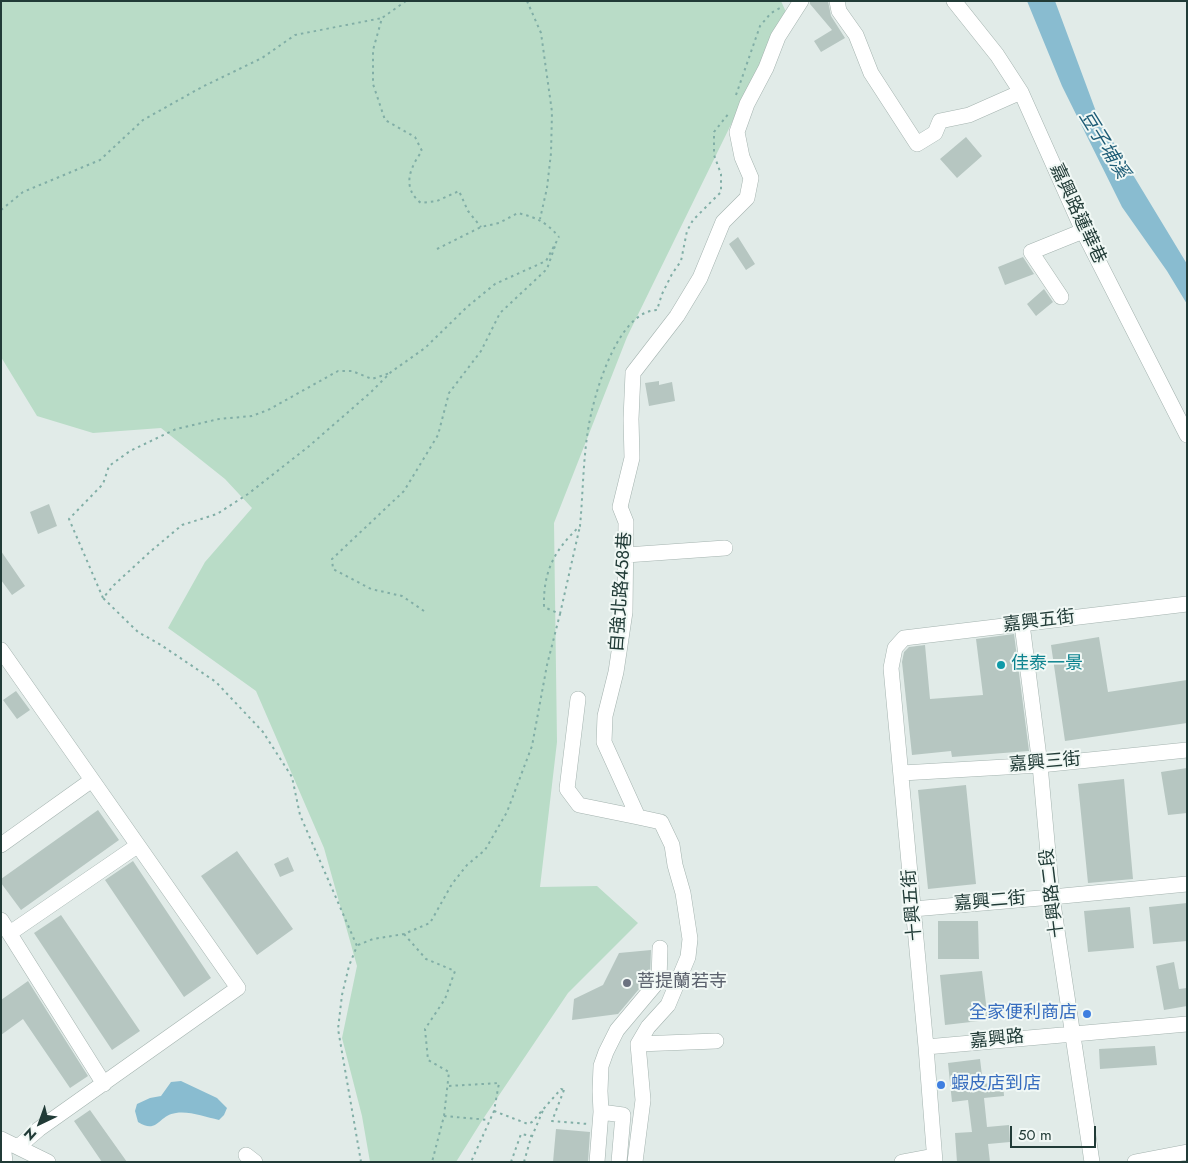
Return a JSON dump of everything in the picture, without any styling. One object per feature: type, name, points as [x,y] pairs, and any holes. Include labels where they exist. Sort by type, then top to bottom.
[{"type":"street","name":"自強北路458巷","points":[[638,817],[604,742],[605,716],[616,672],[624,612],[626,522],[620,507],[632,458],[633,373],[677,316],[700,278],[723,222],[747,198],[750,178],[742,157],[737,132],[747,104],[766,68],[778,36],[801,1]]},
{"type":"street","points":[[836,1],[839,11],[856,36],[871,73],[917,144],[935,134],[940,121],[969,115],[1022,92]]},
{"type":"street","name":"嘉興路蓮華巷","points":[[954,1],[997,55],[1022,92],[1083,231],[1187,435]]},
{"type":"street","points":[[1060,297],[1032,252],[1083,231]]},
{"type":"street","points":[[626,555],[725,548]]},
{"type":"street","name":"嘉興五街","points":[[895,648],[904,638],[1187,604]]},
{"type":"street","name":"十興路二段","points":[[1022,624],[1040,764],[1052,898],[1092,1162]]},
{"type":"street","name":"十興五街","points":[[895,648],[891,668],[902,772],[934,1159]]},
{"type":"street","points":[[1,650],[238,988],[39,1129],[18,1148]]},
{"type":"street","points":[[578,699],[566,789],[579,804],[661,822],[672,845],[675,865],[683,893],[690,939],[688,957],[668,1006],[648,1027],[638,1044],[643,1100],[635,1162]]},
{"type":"street","name":"嘉興三街","points":[[902,772],[1040,764],[1187,750]]},
{"type":"street","points":[[1,845],[92,780]]},
{"type":"street","points":[[10,933],[137,846]]},
{"type":"street","name":"嘉興二街","points":[[913,908],[1052,898],[1187,884]]},
{"type":"street","points":[[1,920],[104,1084]]},
{"type":"street","points":[[596,1162],[601,1112],[601,1066],[617,1030],[659,980],[660,948]]},
{"type":"street","name":"嘉興路","points":[[926,1047],[1187,1024]]},
{"type":"street","points":[[638,1044],[716,1041]]},
{"type":"street","points":[[601,1112],[623,1116],[619,1162]]},
{"type":"street","points":[[1,1139],[48,1162]]},
{"type":"street","points":[[1,1149],[4,1153],[5,1162]]},
{"type":"street","points":[[1135,1162],[1187,1152]]},
{"type":"street","points":[[902,1162],[934,1159]]},
{"type":"path","points":[[1,210],[23,192],[100,160],[143,120],[202,87],[262,58],[295,35],[382,18],[406,1]]},
{"type":"path","points":[[527,1],[541,33],[552,112],[551,153],[547,188],[540,219]]},
{"type":"path","points":[[735,99],[740,79],[760,26],[771,13],[786,5]]},
{"type":"path","points":[[382,18],[372,50],[372,84],[385,120],[415,137],[422,151],[408,178],[413,196],[421,203],[437,201],[459,191],[468,211],[480,227]]},
{"type":"path","points":[[361,1162],[338,1029],[342,995],[349,966],[358,946],[373,939],[404,934],[430,923],[452,884],[467,865],[485,850],[508,812],[532,746],[547,665],[580,526],[588,429],[604,370],[614,347],[624,331],[636,318],[648,310],[657,310],[662,294],[681,261],[687,231],[693,220],[721,192],[721,174],[714,155],[714,132],[728,115],[731,107]]},
{"type":"path","points":[[437,249],[480,227],[499,223],[518,213],[540,219],[559,236]]},
{"type":"path","points":[[103,598],[144,558],[182,525],[217,514],[248,494],[308,447],[370,393],[391,372],[426,348],[467,307],[496,284],[546,261],[559,236]]},
{"type":"path","points":[[424,611],[402,596],[371,588],[334,569],[332,559],[404,491],[438,435],[449,393],[481,351],[500,313],[547,269],[559,236]]},
{"type":"path","points":[[358,946],[300,814],[292,777],[264,732],[216,682],[138,632],[103,598],[69,518],[103,484],[109,466],[130,451],[176,429],[219,420],[252,416],[268,410],[338,371],[352,371],[372,379],[391,372]]},
{"type":"path","points":[[560,614],[544,607],[547,571],[568,537],[580,526]]},
{"type":"path","points":[[404,934],[426,959],[455,971],[445,998],[425,1029],[428,1060],[450,1072],[444,1116],[432,1162]]},
{"type":"path","points":[[449,1086],[499,1083],[494,1111],[470,1162]]},
{"type":"path","points":[[494,1111],[528,1124],[563,1088],[563,1093],[552,1121],[584,1125]]},
{"type":"path","points":[[524,1162],[527,1148],[545,1106]]},
{"type":"path","points":[[444,1116],[490,1120]]},
{"type":"path","points":[[511,1162],[521,1134],[532,1136]]},
{"type":"green space","points":[[1,1],[781,1],[786,12],[627,337],[554,523],[557,742],[540,887],[597,886],[638,923],[568,993],[456,1162],[370,1162],[362,1116],[342,1038],[357,966],[324,848],[256,691],[168,628],[205,562],[252,508],[225,479],[161,428],[93,433],[37,416],[1,357]]},
{"type":"water","name":"豆子埔溪","points":[[1027,1],[1055,1],[1098,117],[1187,264],[1187,304],[1167,271],[1122,207],[1062,86]]},
{"type":"water","points":[[181,1081],[217,1098],[227,1108],[224,1115],[219,1120],[192,1114],[176,1113],[170,1114],[150,1126],[138,1122],[135,1111],[137,1104],[150,1098],[161,1096],[171,1082]]},
{"type":"building","points":[[810,1],[828,1],[831,16],[845,38],[821,52],[814,41],[832,30],[810,4]]},
{"type":"building","points":[[966,137],[982,156],[957,178],[940,159]]},
{"type":"building","points":[[738,237],[755,264],[746,270],[729,244]]},
{"type":"building","points":[[1023,257],[1034,274],[1005,285],[998,267]]},
{"type":"building","points":[[1044,289],[1053,302],[1036,316],[1027,304]]},
{"type":"building","points":[[659,381],[659,385],[672,382],[675,401],[649,406],[645,383]]},
{"type":"building","points":[[49,504],[57,526],[38,534],[30,512]]},
{"type":"building","points":[[1,551],[25,586],[12,595],[1,580]]},
{"type":"building","name":"佳泰一景","points":[[1014,634],[1029,751],[952,757],[951,751],[912,755],[902,662],[904,652],[909,647],[925,645],[930,699],[983,695],[976,639]]},
{"type":"building","points":[[1099,637],[1108,692],[1187,680],[1187,723],[1065,741],[1051,645]]},
{"type":"building","points":[[16,691],[30,710],[17,719],[3,700]]},
{"type":"building","points":[[1187,768],[1187,813],[1168,815],[1161,772]]},
{"type":"building","points":[[1124,779],[1133,879],[1088,883],[1078,784]]},
{"type":"building","points":[[966,785],[976,884],[928,889],[918,790]]},
{"type":"building","points":[[98,810],[119,840],[21,910],[1,883],[1,879]]},
{"type":"building","points":[[237,851],[293,929],[257,955],[201,876]]},
{"type":"building","points":[[288,857],[294,871],[280,877],[274,864]]},
{"type":"building","points":[[133,861],[211,978],[184,997],[105,880]]},
{"type":"building","points":[[1187,903],[1187,941],[1153,944],[1149,907]]},
{"type":"building","points":[[1130,907],[1134,948],[1088,952],[1084,911]]},
{"type":"building","points":[[61,915],[140,1031],[112,1050],[34,933]]},
{"type":"building","points":[[938,921],[978,921],[979,959],[938,959]]},
{"type":"building","name":"菩提蘭若寺","points":[[651,950],[650,976],[618,1014],[572,1020],[574,999],[603,985],[619,953]]},
{"type":"building","points":[[1174,962],[1179,989],[1187,988],[1187,1006],[1164,1010],[1156,966]]},
{"type":"building","points":[[982,971],[988,1020],[945,1025],[940,975]]},
{"type":"building","points":[[28,981],[88,1076],[70,1088],[23,1019],[1,1035],[1,1000]]},
{"type":"building","points":[[1155,1046],[1157,1065],[1100,1069],[1099,1049]]},
{"type":"building","points":[[980,1059],[983,1084],[1003,1082],[1004,1096],[984,1098],[987,1127],[1009,1125],[1010,1142],[988,1144],[990,1162],[957,1162],[955,1133],[972,1132],[968,1100],[952,1102],[948,1063]]},
{"type":"building","points":[[90,1110],[127,1162],[102,1162],[74,1121]]},
{"type":"building","points":[[556,1129],[590,1132],[588,1162],[553,1162]]},
{"type":"place","name":"佳泰一景","points":[[1001,665]]},
{"type":"place","name":"菩提蘭若寺","points":[[627,983]]},
{"type":"place","name":"全家便利商店","points":[[1087,1014]]},
{"type":"place","name":"蝦皮店到店","points":[[941,1085]]}]
